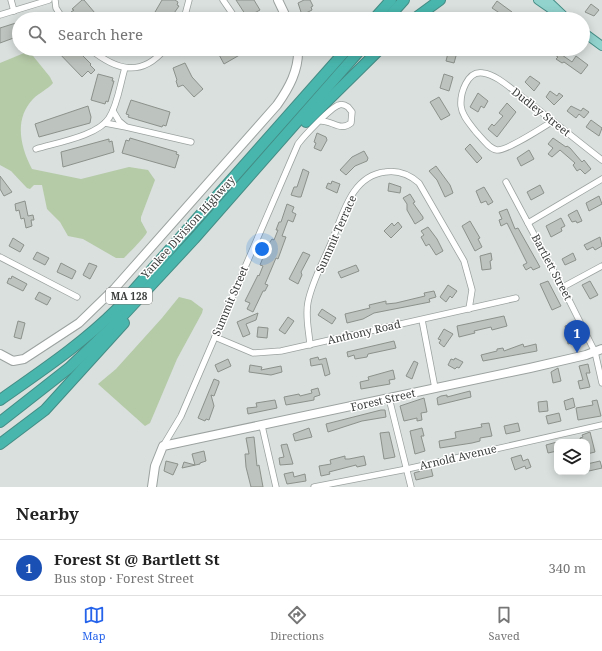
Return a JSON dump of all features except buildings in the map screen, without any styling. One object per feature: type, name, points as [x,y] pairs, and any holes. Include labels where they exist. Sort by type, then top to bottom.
[{"type":"highway","points":[[380,12],[391,0]]},
{"type":"highway","points":[[394,12],[404,0]]},
{"type":"highway","points":[[424,12],[440,0]]},
{"type":"highway","name":"Yankee Division Highway","points":[[0,400],[85,339],[117,308],[341,56]]},
{"type":"highway","name":"Yankee Division Highway","points":[[0,422],[44,389],[94,345],[174,261],[355,56]]},
{"type":"highway","points":[[243,184],[373,56]]},
{"type":"highway","points":[[0,451],[62,392],[112,338],[174,261]]},
{"type":"highway","points":[[0,444],[25,426]]},
{"type":"main road","points":[[538,0],[558,12]]},
{"type":"main road","points":[[547,0],[560,12]]},
{"type":"main road","points":[[590,37],[602,46]]},
{"type":"street","points":[[11,0],[14,11]]},
{"type":"street","points":[[0,15],[49,0]]},
{"type":"street","points":[[54,0],[59,12]]},
{"type":"street","points":[[186,12],[189,0]]},
{"type":"street","points":[[222,0],[231,12]]},
{"type":"street","points":[[278,0],[284,12]]},
{"type":"street","points":[[100,56],[107,61],[125,68],[133,68],[149,63],[157,56]]},
{"type":"street","name":"Yankee Division Highway","points":[[0,354],[13,361],[19,361],[40,351],[79,323],[126,276],[277,105],[285,93],[294,73],[297,56]]},
{"type":"street","points":[[36,149],[92,132],[105,124],[113,111],[125,68]]},
{"type":"street","name":"Dudley Street","points":[[553,121],[506,147],[497,150],[492,148],[469,123],[461,108],[461,102],[470,76],[475,73],[487,74],[496,78],[553,121],[602,160]]},
{"type":"street","name":"Summit Street","points":[[152,487],[155,466],[164,446],[181,416],[295,148],[320,121],[337,106],[348,106],[352,112],[350,123],[344,127],[337,126],[328,121],[320,121]]},
{"type":"street","points":[[113,111],[119,121],[126,127]]},
{"type":"street","points":[[105,124],[126,127],[191,142]]},
{"type":"street","name":"Summit Terrace","points":[[310,345],[307,310],[314,283],[352,194],[362,182],[375,174],[390,171],[398,172],[412,177],[419,183],[464,261],[472,290],[469,309]]},
{"type":"street","points":[[528,223],[602,179]]},
{"type":"street","name":"Bartlett Street","points":[[506,182],[598,351],[602,383]]},
{"type":"street","points":[[0,257],[77,297]]},
{"type":"street","points":[[563,287],[602,266]]},
{"type":"street","name":"Anthony Road","points":[[215,337],[253,353],[281,351],[516,298]]},
{"type":"street","points":[[422,320],[435,388]]},
{"type":"street","name":"Forest Street","points":[[164,446],[262,426],[598,351]]},
{"type":"street","points":[[389,398],[411,487]]},
{"type":"street","name":"Arnold Avenue","points":[[314,487],[602,425]]},
{"type":"street","points":[[262,426],[276,487]]},
{"type":"green space","points":[[17,56],[33,56],[53,83],[33,99],[23,115],[21,124],[22,142],[24,151],[32,169],[81,179],[129,167],[148,170],[155,180],[141,217],[141,221],[147,232],[124,258],[116,258],[83,239],[68,236],[60,222],[47,209],[42,185],[34,185],[30,189],[27,188],[11,171],[0,165],[0,63]]},
{"type":"green space","points":[[179,297],[191,300],[203,309],[202,313],[177,359],[150,423],[145,426],[98,384],[116,369]]},
{"type":"place","name":"Forest St @ Bartlett St","points":[[577,353]]}]
